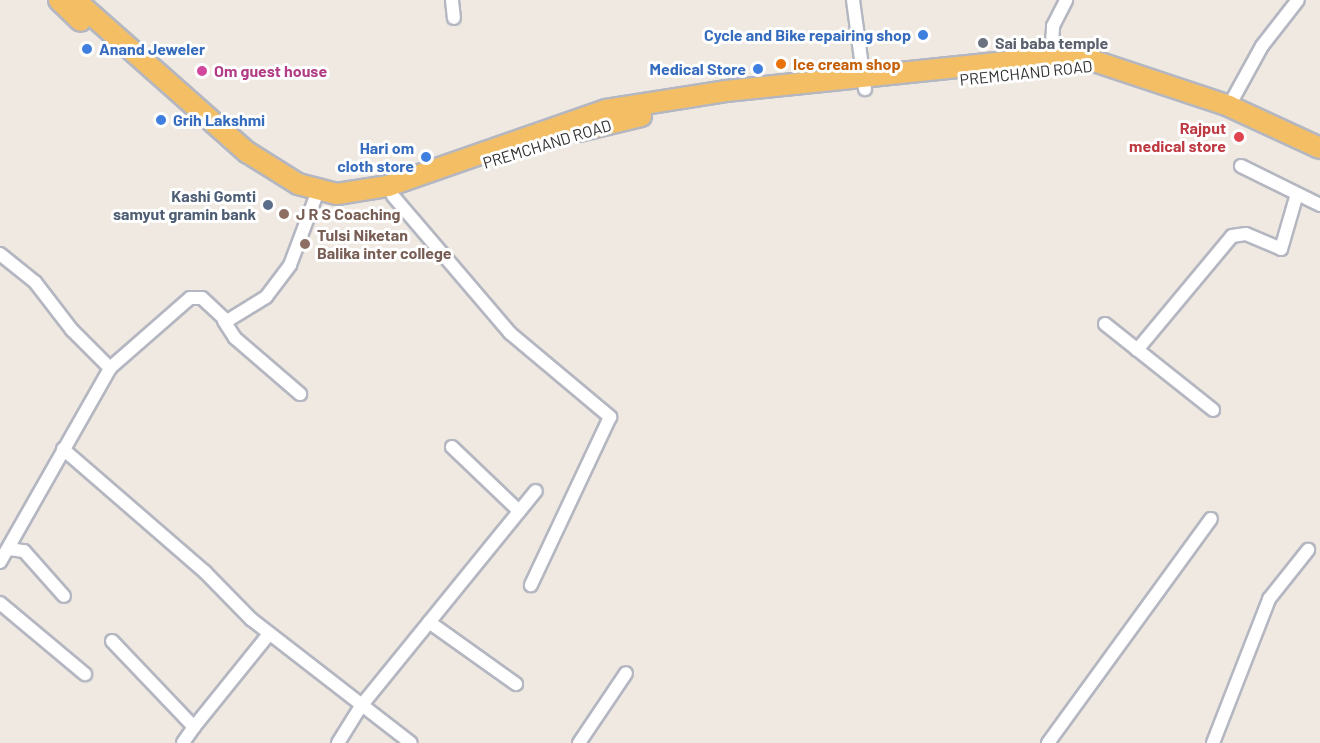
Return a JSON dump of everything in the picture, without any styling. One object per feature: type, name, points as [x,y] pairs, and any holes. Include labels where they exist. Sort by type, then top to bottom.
[{"type":"highway","name":"PREMCHAND ROAD","points":[[58,0],[218,142],[280,188],[356,205],[393,196],[610,123],[725,100],[864,84],[1076,55],[1111,64],[1229,106],[1320,148]]},
{"type":"highway","name":"PREMCHAND ROAD","points":[[75,0],[247,152],[316,197],[388,186],[606,110],[726,91],[864,84],[1111,64]]},
{"type":"street","points":[[452,0],[454,18]]},
{"type":"street","points":[[854,0],[864,84]]},
{"type":"street","points":[[1051,57],[1053,26],[1066,0]]},
{"type":"street","points":[[1229,106],[1259,51],[1298,0]]},
{"type":"street","points":[[1241,166],[1320,205]]},
{"type":"street","points":[[1137,350],[1232,236],[1246,234],[1281,249],[1297,194]]},
{"type":"street","points":[[393,196],[510,333],[610,417],[531,585]]},
{"type":"street","points":[[224,321],[266,297],[280,281],[316,197]]},
{"type":"street","points":[[0,254],[35,282],[83,344],[110,368]]},
{"type":"street","points":[[0,562],[110,368],[194,297],[224,321],[236,338],[300,394]]},
{"type":"street","points":[[1106,324],[1213,410]]},
{"type":"street","points":[[452,447],[519,512]]},
{"type":"street","points":[[63,449],[270,634],[411,743]]},
{"type":"street","points":[[338,743],[361,706],[536,491]]},
{"type":"street","points":[[1048,743],[1211,519]]},
{"type":"street","points":[[9,549],[24,551],[64,596]]},
{"type":"street","points":[[1213,743],[1269,599],[1308,550]]},
{"type":"street","points":[[0,603],[85,674]]},
{"type":"street","points":[[429,622],[516,684]]},
{"type":"street","points":[[183,743],[270,634]]},
{"type":"street","points":[[112,640],[194,727]]},
{"type":"street","points":[[579,743],[626,673]]},
{"type":"place","name":"Cycle and Bike repairing shop","points":[[923,35]]},
{"type":"place","name":"Sai baba temple","points":[[983,43]]},
{"type":"place","name":"Anand Jeweler","points":[[87,49]]},
{"type":"place","name":"Ice cream shop","points":[[781,64]]},
{"type":"place","name":"Medical Store","points":[[758,69]]},
{"type":"place","name":"Om guest house","points":[[202,71]]},
{"type":"place","name":"Grih Lakshmi","points":[[161,120]]},
{"type":"place","name":"Rajput medical store","points":[[1239,137]]},
{"type":"place","name":"Hari om cloth store","points":[[426,157]]},
{"type":"place","name":"Kashi Gomti samyut gramin bank","points":[[268,205]]},
{"type":"place","name":"J R S Coaching","points":[[284,214]]},
{"type":"place","name":"Tulsi Niketan Balika inter college","points":[[305,244]]}]
